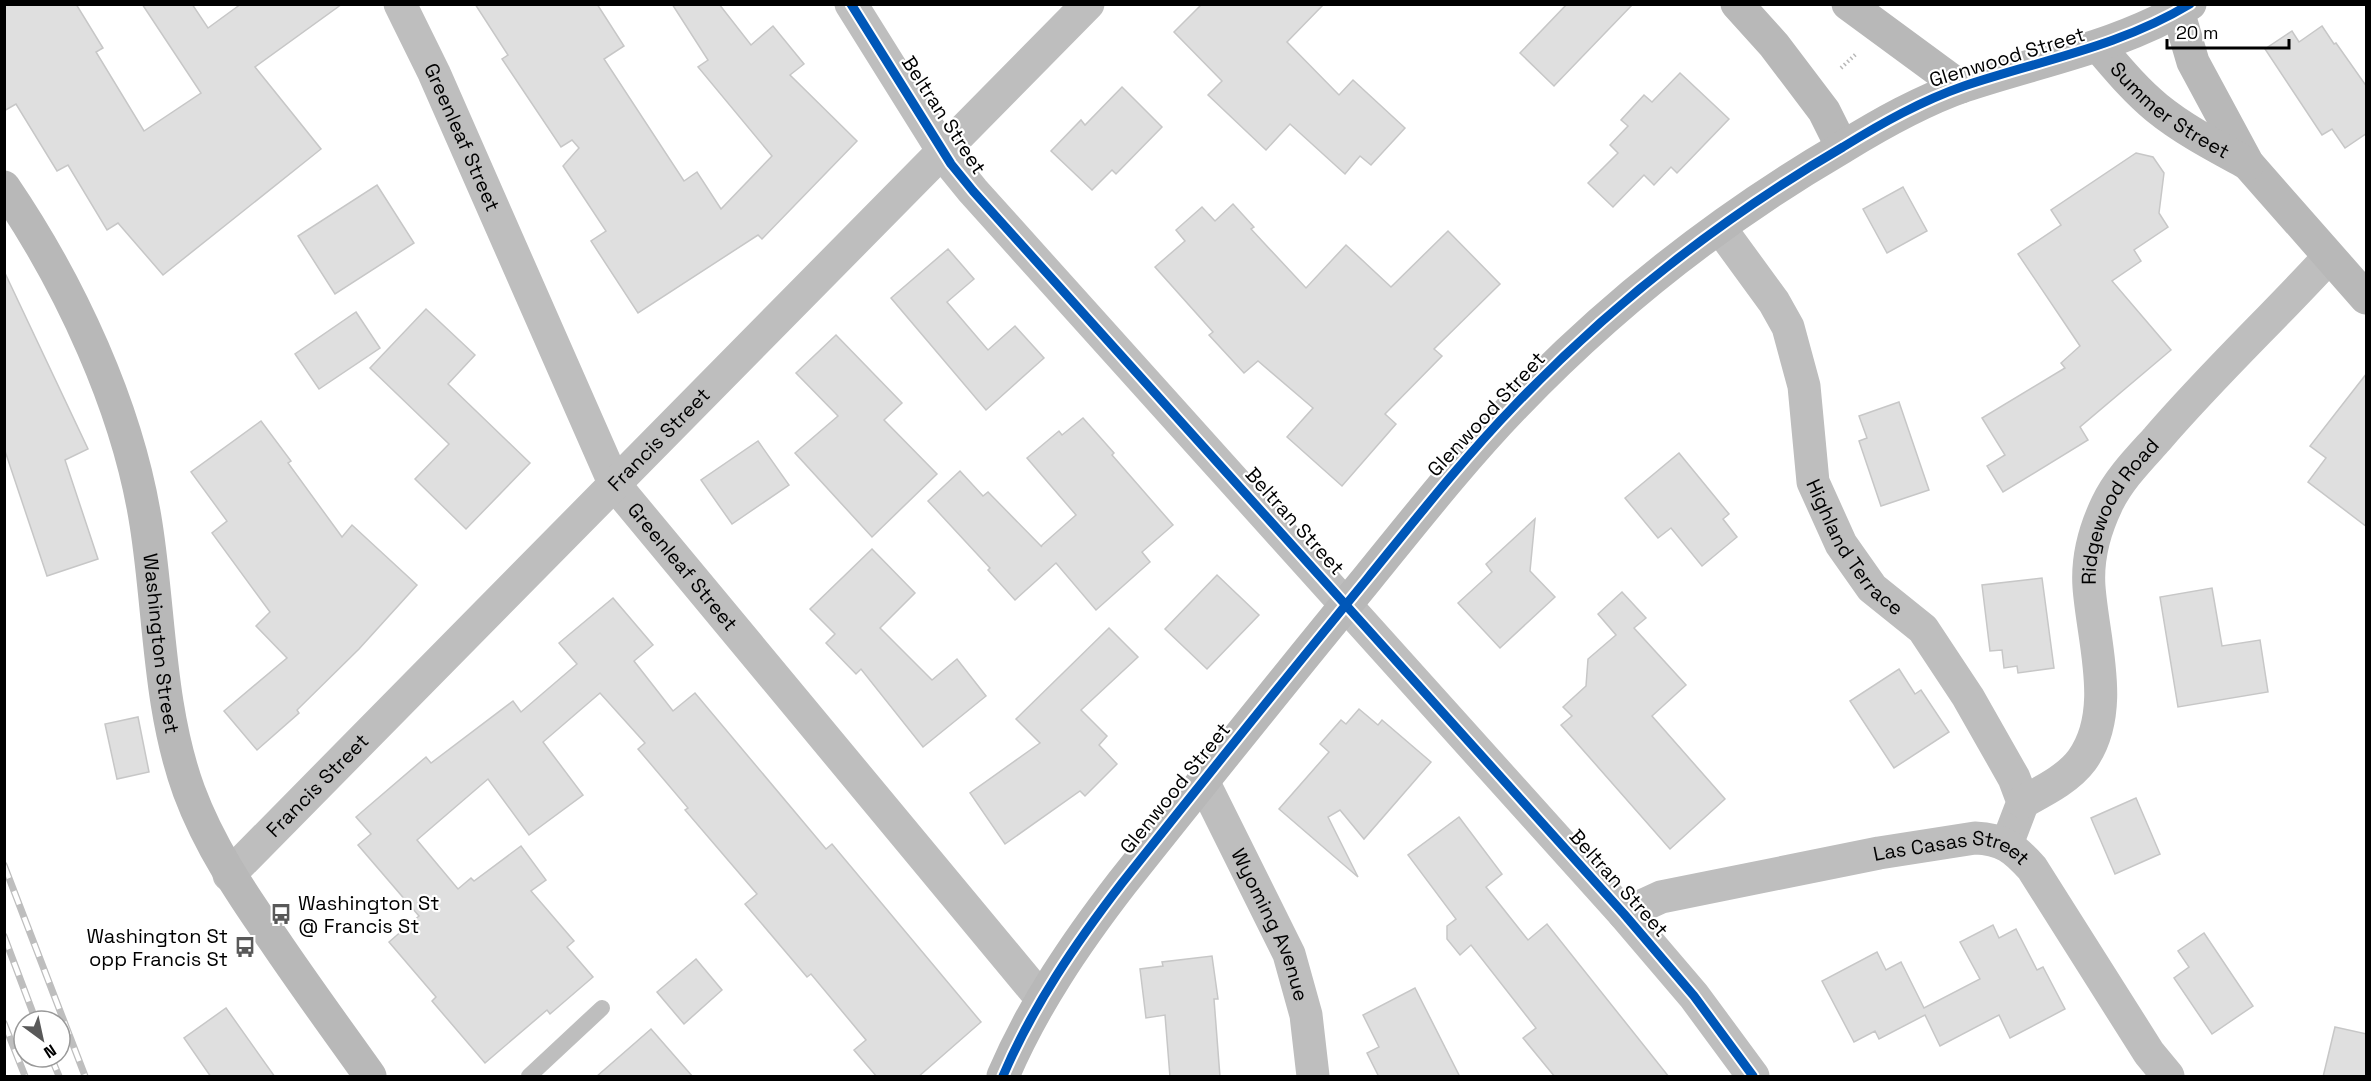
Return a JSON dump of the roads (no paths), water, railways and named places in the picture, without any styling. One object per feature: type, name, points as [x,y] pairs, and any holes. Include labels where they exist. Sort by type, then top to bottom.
[{"type":"street","name":"Greenleaf Street","points":[[400,4],[434,73],[615,485],[1041,998]]},
{"type":"street","name":"Beltran Street","points":[[851,4],[943,151],[973,191],[1624,914],[1694,996],[1753,1077]]},
{"type":"street","name":"Francis Street","points":[[229,875],[1088,4]]},
{"type":"street","points":[[1737,4],[1774,45],[1824,111],[1842,147]]},
{"type":"street","points":[[1848,4],[1961,87]]},
{"type":"street","name":"Glenwood Street","points":[[1003,1077],[1041,998],[1080,938],[1203,781],[1452,475],[1529,391],[1606,318],[1761,198],[1892,118],[1961,87],[2099,46],[2184,8]]},
{"type":"street","name":"Summer Street","points":[[2184,8],[2193,62],[2248,164],[2328,258],[2367,298]]},
{"type":"street","name":"Summer Street","points":[[2099,46],[2156,107],[2180,124],[2248,164]]},
{"type":"street","name":"Washington Street","points":[[4,187],[68,297],[104,374],[128,442],[147,528],[171,726],[189,791],[229,875],[370,1077]]},
{"type":"street","name":"Highland Terrace","points":[[1720,228],[1774,302],[1788,327],[1804,386],[1813,482],[1841,543],[1872,588],[1923,629],[1968,697],[2014,778],[2023,802]]},
{"type":"street","name":"Ridgewood Road","points":[[2023,802],[2050,786],[2078,764],[2091,741],[2098,716],[2102,686],[2089,586],[2090,565],[2093,544],[2107,504],[2122,480],[2174,419],[2328,258]]},
{"type":"street","name":"Wyoming Avenue","points":[[1203,781],[1289,954],[1306,1015],[1313,1077]]},
{"type":"street","points":[[2007,844],[2023,802]]},
{"type":"street","name":"Las Casas Street","points":[[1624,914],[1661,897],[1879,853],[1975,838],[2007,844],[2032,868],[2150,1053],[2168,1077]]},
{"type":"lane","points":[[530,1077],[602,1008]]},
{"type":"railway","points":[[4,865],[85,1076]]},
{"type":"railway","points":[[4,936],[31,1009]]},
{"type":"railway","points":[[4,1023],[25,1076]]},
{"type":"railway","points":[[56,1069],[59,1076]]},
{"type":"place","name":"Washington St @ Francis St","points":[[281,914]]},
{"type":"place","name":"Washington St opp Francis St","points":[[245,947]]}]
